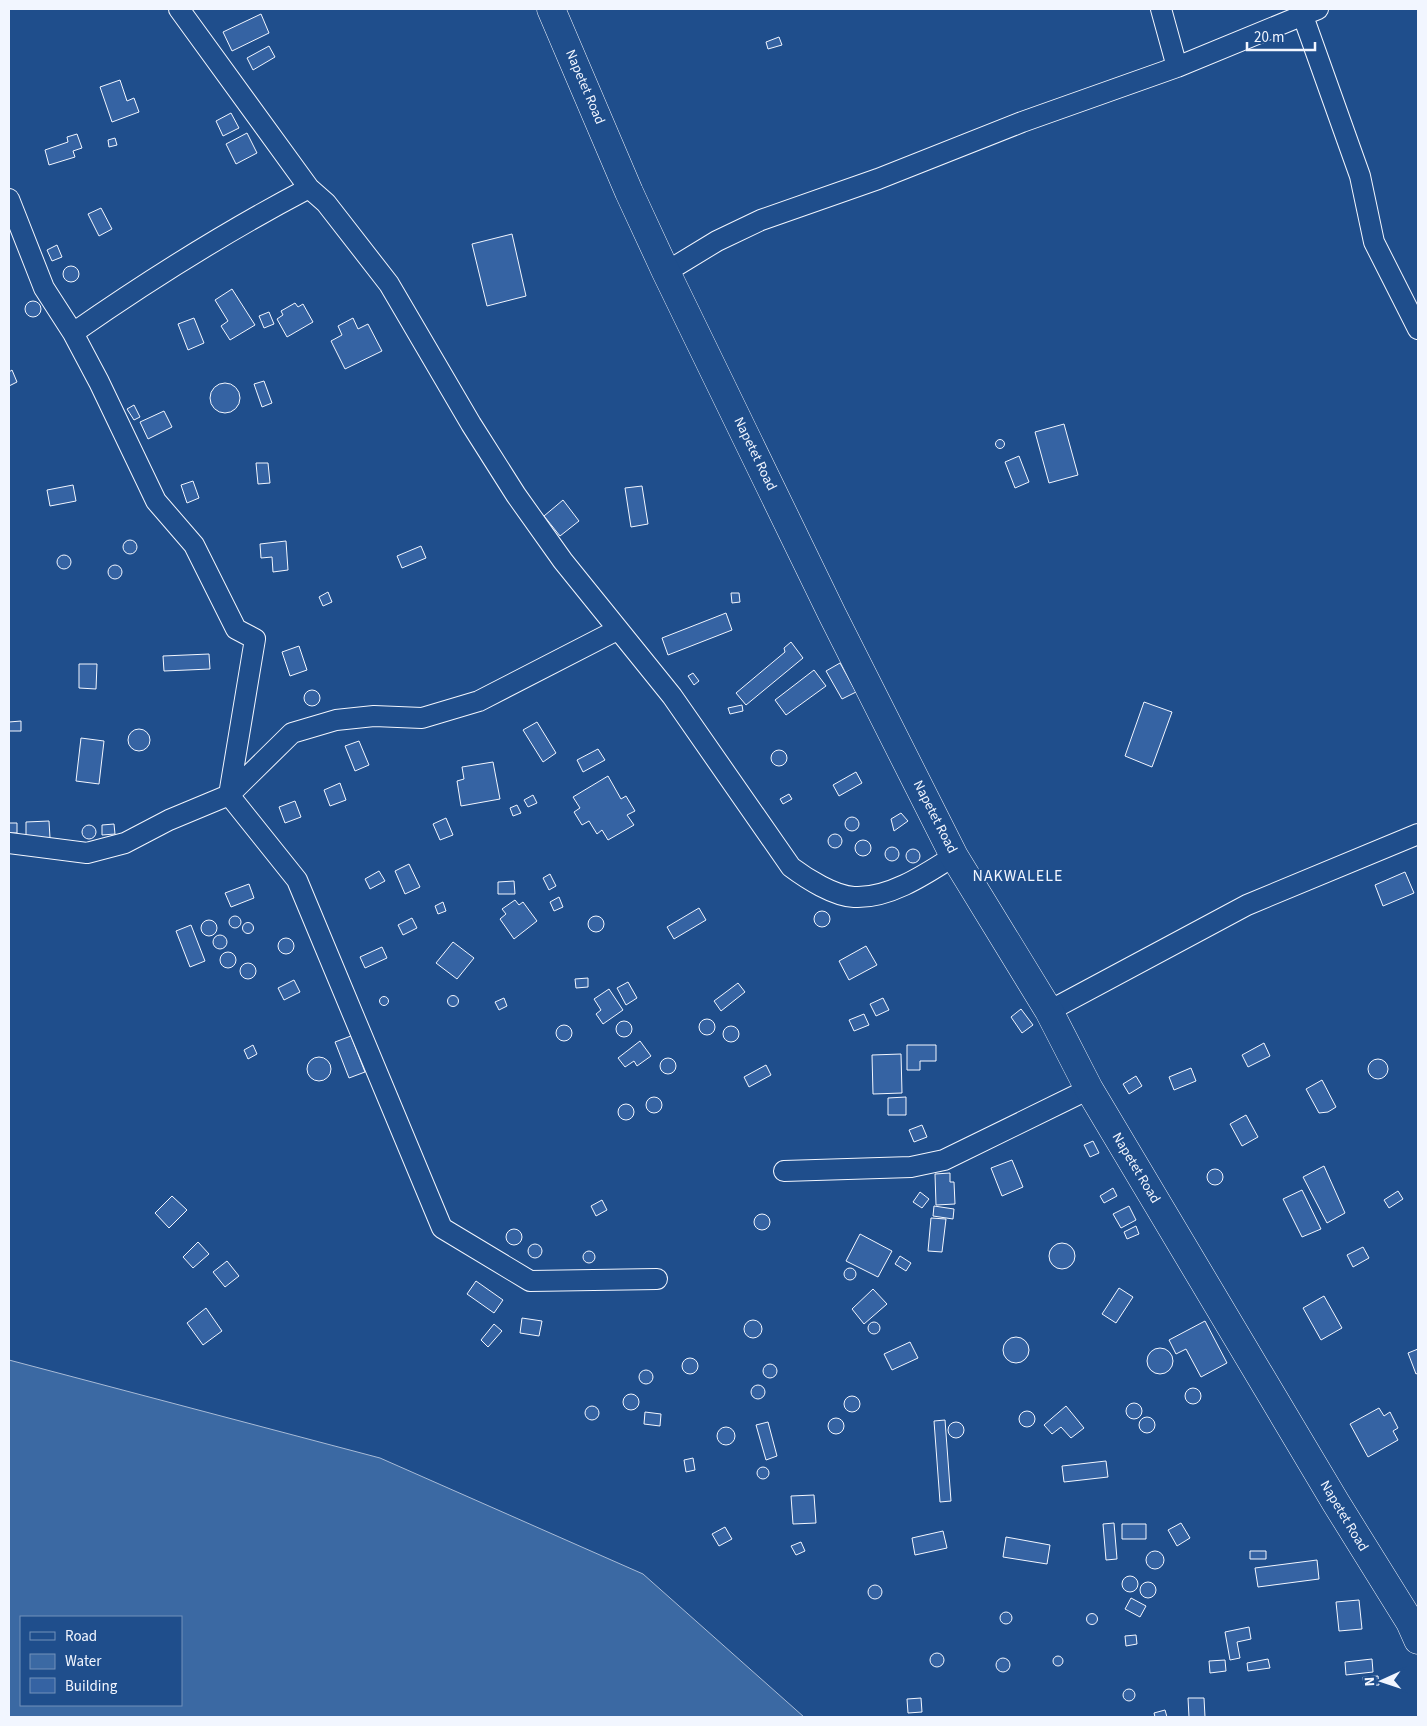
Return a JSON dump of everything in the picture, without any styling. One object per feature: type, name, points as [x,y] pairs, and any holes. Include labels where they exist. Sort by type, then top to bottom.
[{"type":"main road","name":"Napetet Road","points":[[551,9],[629,192],[666,272],[832,614],[954,856],[1049,1011],[1089,1089],[1336,1503],[1410,1622],[1418,1640]]},
{"type":"street","points":[[179,9],[309,188],[326,203],[389,284],[471,424],[516,495],[617,630],[672,696],[792,867],[809,880],[837,893],[854,897],[890,890],[924,876],[954,856]]},
{"type":"street","points":[[1161,9],[1177,67]]},
{"type":"street","points":[[666,272],[717,241],[761,220],[878,179],[1022,122],[1177,67],[1311,12],[1360,176],[1374,242],[1418,329]]},
{"type":"street","points":[[73,333],[132,292],[212,241],[309,188]]},
{"type":"street","points":[[9,199],[44,288],[73,333],[99,382],[156,501],[194,545],[236,629],[255,639],[229,795],[297,880],[442,1228],[530,1281],[657,1279]]},
{"type":"street","points":[[9,843],[87,853],[125,843],[169,820],[229,795],[292,734],[336,720],[374,716],[422,718],[479,702],[617,630]]},
{"type":"street","points":[[1049,1011],[1247,906],[1418,834]]},
{"type":"street","points":[[784,1171],[911,1167],[944,1160],[1089,1089]]},
{"type":"water","points":[[9,1360],[380,1458],[643,1574],[804,1717],[9,1717]]},
{"type":"building","points":[[261,14],[269,33],[232,51],[223,32]]},
{"type":"building","points":[[779,37],[782,45],[768,49],[766,42]]},
{"type":"building","points":[[269,46],[275,57],[253,70],[247,58]]},
{"type":"building","points":[[120,80],[127,101],[134,98],[139,112],[112,122],[100,87]]},
{"type":"building","points":[[231,113],[239,128],[223,136],[216,121]]},
{"type":"building","points":[[247,133],[257,153],[236,164],[226,144]]},
{"type":"building","points":[[77,134],[82,148],[73,151],[75,157],[49,165],[45,150],[68,142],[67,137]]},
{"type":"building","points":[[115,138],[117,145],[109,147],[108,140]]},
{"type":"building","points":[[101,208],[112,229],[99,236],[88,214]]},
{"type":"building","points":[[512,234],[526,296],[487,306],[472,244]]},
{"type":"building","points":[[57,245],[62,257],[52,261],[47,250]]},
{"type":"building","points":[[71,266],[77,268],[79,274],[77,280],[71,282],[65,280],[63,274],[65,268]]},
{"type":"building","points":[[232,289],[255,325],[230,340],[221,326],[228,321],[215,300]]},
{"type":"building","points":[[33,301],[39,303],[41,309],[39,315],[33,317],[27,315],[25,309],[27,303]]},
{"type":"building","points":[[295,303],[298,307],[303,304],[313,322],[287,337],[277,319],[283,315],[281,311]]},
{"type":"building","points":[[269,312],[274,324],[264,328],[259,316]]},
{"type":"building","points":[[194,318],[204,343],[188,350],[178,324]]},
{"type":"building","points":[[353,318],[358,329],[368,324],[382,351],[345,369],[331,341],[342,335],[338,326]]},
{"type":"building","points":[[12,370],[17,382],[9,386],[9,372]]},
{"type":"building","points":[[264,381],[272,403],[262,407],[254,384]]},
{"type":"building","points":[[225,383],[236,387],[240,398],[236,409],[225,413],[214,409],[210,398],[214,387]]},
{"type":"building","points":[[134,405],[140,417],[134,420],[127,409]]},
{"type":"building","points":[[164,411],[172,427],[148,439],[140,422]]},
{"type":"building","points":[[1064,424],[1078,475],[1049,483],[1035,432]]},
{"type":"building","points":[[1000,440],[1004,444],[1000,448],[996,444]]},
{"type":"building","points":[[1019,456],[1029,482],[1015,488],[1005,462]]},
{"type":"building","points":[[256,463],[268,463],[270,483],[258,484]]},
{"type":"building","points":[[193,481],[199,498],[187,503],[181,485]]},
{"type":"building","points":[[73,485],[76,501],[50,506],[47,490]]},
{"type":"building","points":[[642,486],[648,524],[631,527],[625,488]]},
{"type":"building","points":[[563,500],[579,521],[560,536],[544,516]]},
{"type":"building","points":[[130,540],[135,542],[137,547],[135,552],[130,554],[125,552],[123,547],[125,542]]},
{"type":"building","points":[[286,541],[288,570],[273,572],[272,557],[261,558],[260,544]]},
{"type":"building","points":[[421,546],[426,558],[402,568],[397,556]]},
{"type":"building","points":[[64,555],[69,557],[71,562],[69,567],[64,569],[59,567],[57,562],[59,557]]},
{"type":"building","points":[[115,565],[120,567],[122,572],[120,577],[115,579],[110,577],[108,572],[110,567]]},
{"type":"building","points":[[328,592],[332,602],[323,606],[319,597]]},
{"type":"building","points":[[731,593],[739,593],[740,602],[732,603]]},
{"type":"building","points":[[726,613],[732,630],[668,655],[662,638]]},
{"type":"building","points":[[791,642],[803,658],[746,705],[736,693],[785,652],[784,648]]},
{"type":"building","points":[[299,646],[307,670],[290,676],[282,652]]},
{"type":"building","points":[[209,654],[210,669],[164,671],[163,656]]},
{"type":"building","points":[[840,663],[856,692],[842,699],[826,671]]},
{"type":"building","points":[[79,664],[97,664],[96,689],[79,688]]},
{"type":"building","points":[[814,670],[826,686],[786,715],[775,700]]},
{"type":"building","points":[[693,673],[699,681],[694,685],[688,676]]},
{"type":"building","points":[[312,690],[318,692],[320,698],[318,704],[312,706],[306,704],[304,698],[306,692]]},
{"type":"building","points":[[1144,702],[1172,712],[1152,767],[1125,756]]},
{"type":"building","points":[[742,705],[743,711],[730,714],[728,708]]},
{"type":"building","points":[[21,721],[21,731],[9,731],[9,722]]},
{"type":"building","points":[[537,722],[556,753],[543,762],[523,730]]},
{"type":"building","points":[[139,729],[147,732],[150,740],[147,748],[139,751],[131,748],[128,740],[131,732]]},
{"type":"building","points":[[81,738],[104,741],[99,784],[76,781]]},
{"type":"building","points":[[359,741],[369,765],[355,771],[345,746]]},
{"type":"building","points":[[598,749],[605,760],[583,772],[577,760]]},
{"type":"building","points":[[779,750],[785,752],[787,758],[785,764],[779,766],[773,764],[771,758],[773,752]]},
{"type":"building","points":[[493,762],[500,799],[461,806],[457,781],[464,779],[462,767]]},
{"type":"building","points":[[856,772],[862,783],[839,796],[833,785]]},
{"type":"building","points":[[608,776],[621,799],[626,796],[635,811],[627,815],[634,825],[608,840],[602,830],[597,834],[589,821],[582,825],[574,812],[580,808],[573,797]]},
{"type":"building","points":[[340,783],[346,800],[330,806],[324,790]]},
{"type":"building","points":[[789,794],[792,799],[783,804],[780,799]]},
{"type":"building","points":[[533,795],[537,803],[528,807],[524,800]]},
{"type":"building","points":[[295,801],[301,817],[285,823],[279,807]]},
{"type":"building","points":[[517,805],[521,813],[513,816],[510,808]]},
{"type":"building","points":[[901,813],[908,821],[894,831],[891,819]]},
{"type":"building","points":[[849,817],[855,817],[859,824],[855,831],[849,831],[845,827],[845,821]]},
{"type":"building","points":[[446,818],[453,835],[440,840],[433,824]]},
{"type":"building","points":[[49,821],[50,838],[26,838],[26,822]]},
{"type":"building","points":[[9,823],[17,823],[17,833],[9,833]]},
{"type":"building","points":[[114,824],[115,834],[102,835],[102,825]]},
{"type":"building","points":[[89,825],[94,827],[96,832],[94,837],[89,839],[84,837],[82,832],[84,827]]},
{"type":"building","points":[[832,834],[838,834],[842,841],[838,848],[832,848],[828,844],[828,838]]},
{"type":"building","points":[[863,840],[869,842],[871,848],[869,854],[863,856],[857,854],[855,848],[857,842]]},
{"type":"building","points":[[889,847],[895,847],[899,854],[895,861],[889,861],[885,857],[885,851]]},
{"type":"building","points":[[910,849],[916,849],[920,856],[916,863],[910,863],[906,859],[906,853]]},
{"type":"building","points":[[409,864],[420,887],[405,894],[395,871]]},
{"type":"building","points":[[379,871],[385,881],[370,889],[365,879]]},
{"type":"building","points":[[1405,872],[1414,893],[1383,906],[1375,885]]},
{"type":"building","points":[[550,874],[556,886],[549,890],[543,878]]},
{"type":"building","points":[[514,881],[515,894],[498,894],[498,882]]},
{"type":"building","points":[[249,884],[254,898],[231,907],[225,893]]},
{"type":"building","points":[[559,897],[563,907],[554,911],[550,902]]},
{"type":"building","points":[[515,900],[519,905],[523,902],[537,921],[514,939],[500,919],[506,914],[502,909]]},
{"type":"building","points":[[443,902],[446,911],[438,914],[435,906]]},
{"type":"building","points":[[699,908],[706,920],[674,939],[667,927]]},
{"type":"building","points":[[822,911],[828,913],[830,919],[828,925],[822,927],[816,925],[814,919],[816,913]]},
{"type":"building","points":[[237,916],[240,917],[240,927],[233,928],[230,927],[229,920],[230,917]]},
{"type":"building","points":[[596,916],[602,918],[604,924],[602,930],[596,932],[590,930],[588,924],[590,918]]},
{"type":"building","points":[[412,918],[417,928],[403,935],[398,925]]},
{"type":"building","points":[[206,920],[212,920],[217,925],[215,934],[206,936],[201,931],[201,925]]},
{"type":"building","points":[[246,923],[250,923],[253,928],[252,932],[246,933],[243,930],[243,926]]},
{"type":"building","points":[[191,925],[205,961],[190,967],[176,931]]},
{"type":"building","points":[[220,935],[225,937],[227,942],[225,947],[220,949],[215,947],[213,942],[215,937]]},
{"type":"building","points":[[286,938],[292,940],[294,946],[292,952],[286,954],[280,952],[278,946],[280,940]]},
{"type":"building","points":[[453,942],[474,958],[457,979],[436,963]]},
{"type":"building","points":[[866,946],[877,965],[849,980],[839,961]]},
{"type":"building","points":[[382,947],[387,958],[365,968],[360,957]]},
{"type":"building","points":[[228,952],[234,954],[236,960],[234,966],[228,968],[222,966],[220,960],[222,954]]},
{"type":"building","points":[[248,963],[256,971],[248,979],[240,971]]},
{"type":"building","points":[[588,978],[588,987],[576,988],[575,979]]},
{"type":"building","points":[[294,980],[300,992],[284,1000],[278,988]]},
{"type":"building","points":[[628,982],[637,998],[626,1005],[617,988]]},
{"type":"building","points":[[738,983],[745,992],[721,1011],[714,1001]]},
{"type":"building","points":[[609,989],[623,1010],[603,1024],[596,1014],[601,1010],[594,999]]},
{"type":"building","points":[[384,996],[389,1001],[384,1006],[379,1001]]},
{"type":"building","points":[[451,996],[455,996],[458,1001],[457,1005],[451,1006],[448,1003],[448,999]]},
{"type":"building","points":[[504,998],[507,1006],[499,1010],[495,1002]]},
{"type":"building","points":[[883,998],[889,1010],[876,1016],[870,1004]]},
{"type":"building","points":[[1021,1009],[1033,1025],[1022,1033],[1011,1017]]},
{"type":"building","points":[[864,1014],[869,1025],[854,1031],[849,1020]]},
{"type":"building","points":[[707,1019],[713,1021],[715,1027],[713,1033],[707,1035],[701,1033],[699,1027],[701,1021]]},
{"type":"building","points":[[624,1021],[630,1023],[632,1029],[630,1035],[624,1037],[618,1035],[616,1029],[618,1023]]},
{"type":"building","points":[[564,1025],[570,1027],[572,1033],[570,1039],[564,1041],[558,1039],[556,1033],[558,1027]]},
{"type":"building","points":[[731,1026],[737,1028],[739,1034],[737,1040],[731,1042],[725,1040],[723,1034],[725,1028]]},
{"type":"building","points":[[351,1036],[365,1072],[349,1078],[335,1042]]},
{"type":"building","points":[[640,1041],[651,1056],[637,1066],[634,1061],[625,1067],[618,1058]]},
{"type":"building","points":[[1264,1043],[1270,1056],[1248,1067],[1242,1055]]},
{"type":"building","points":[[253,1045],[257,1054],[248,1059],[244,1050]]},
{"type":"building","points":[[907,1045],[936,1045],[936,1061],[920,1061],[920,1070],[907,1070]]},
{"type":"building","points":[[901,1054],[902,1093],[873,1094],[872,1055]]},
{"type":"building","points":[[319,1057],[324,1058],[330,1064],[330,1074],[324,1080],[319,1081],[314,1080],[308,1074],[307,1069],[308,1064],[314,1058]]},
{"type":"building","points":[[668,1058],[674,1060],[676,1066],[674,1072],[668,1074],[662,1072],[660,1066],[662,1060]]},
{"type":"building","points":[[1378,1059],[1385,1062],[1388,1069],[1385,1076],[1378,1079],[1371,1076],[1368,1069],[1371,1062]]},
{"type":"building","points":[[766,1065],[771,1075],[749,1087],[744,1077]]},
{"type":"building","points":[[1191,1068],[1196,1081],[1174,1090],[1169,1077]]},
{"type":"building","points":[[1136,1076],[1142,1086],[1129,1094],[1123,1084]]},
{"type":"building","points":[[1322,1080],[1336,1107],[1328,1112],[1319,1113],[1306,1089]]},
{"type":"building","points":[[654,1097],[660,1099],[662,1105],[660,1111],[654,1113],[648,1111],[646,1105],[648,1099]]},
{"type":"building","points":[[906,1097],[906,1115],[888,1115],[888,1098]]},
{"type":"building","points":[[626,1104],[632,1106],[634,1112],[632,1118],[626,1120],[620,1118],[618,1112],[620,1106]]},
{"type":"building","points":[[1246,1115],[1258,1137],[1242,1146],[1230,1124]]},
{"type":"building","points":[[922,1125],[927,1137],[914,1142],[909,1130]]},
{"type":"building","points":[[1093,1141],[1099,1153],[1090,1157],[1084,1145]]},
{"type":"building","points":[[1012,1160],[1023,1187],[1002,1196],[991,1168]]},
{"type":"building","points":[[1324,1166],[1345,1213],[1327,1223],[1303,1177]]},
{"type":"building","points":[[1215,1169],[1221,1171],[1223,1177],[1221,1183],[1215,1185],[1209,1183],[1207,1177],[1209,1171]]},
{"type":"building","points":[[950,1173],[950,1182],[954,1182],[955,1204],[936,1205],[935,1174]]},
{"type":"building","points":[[1113,1188],[1117,1196],[1104,1203],[1100,1196]]},
{"type":"building","points":[[1302,1190],[1321,1229],[1302,1237],[1283,1199]]},
{"type":"building","points":[[1398,1191],[1403,1199],[1389,1208],[1384,1200]]},
{"type":"building","points":[[920,1192],[929,1199],[922,1208],[913,1202]]},
{"type":"building","points":[[172,1196],[187,1210],[169,1228],[155,1213]]},
{"type":"building","points":[[602,1200],[607,1210],[596,1216],[591,1206]]},
{"type":"building","points":[[934,1206],[954,1209],[953,1219],[933,1216]]},
{"type":"building","points":[[1129,1206],[1136,1220],[1121,1228],[1113,1214]]},
{"type":"building","points":[[762,1214],[768,1216],[770,1222],[768,1228],[762,1230],[756,1228],[754,1222],[756,1216]]},
{"type":"building","points":[[931,1218],[946,1219],[942,1252],[928,1251]]},
{"type":"building","points":[[1136,1226],[1139,1234],[1127,1239],[1124,1232]]},
{"type":"building","points":[[514,1229],[520,1231],[522,1237],[520,1243],[514,1245],[508,1243],[506,1237],[508,1231]]},
{"type":"building","points":[[860,1234],[892,1251],[878,1277],[846,1261]]},
{"type":"building","points":[[198,1242],[209,1254],[193,1268],[183,1257]]},
{"type":"building","points":[[1062,1243],[1071,1247],[1075,1256],[1071,1265],[1062,1269],[1053,1265],[1049,1256],[1053,1247]]},
{"type":"building","points":[[535,1244],[540,1246],[542,1251],[540,1256],[535,1258],[530,1256],[528,1251],[530,1246]]},
{"type":"building","points":[[1363,1247],[1369,1258],[1353,1267],[1347,1255]]},
{"type":"building","points":[[591,1251],[594,1252],[594,1262],[587,1263],[584,1262],[583,1255],[584,1252]]},
{"type":"building","points":[[900,1256],[911,1263],[906,1271],[895,1264]]},
{"type":"building","points":[[227,1261],[239,1276],[225,1287],[213,1272]]},
{"type":"building","points":[[848,1268],[852,1268],[856,1274],[852,1280],[848,1280],[844,1276],[844,1272]]},
{"type":"building","points":[[476,1281],[503,1300],[494,1313],[467,1294]]},
{"type":"building","points":[[1119,1288],[1133,1297],[1116,1323],[1102,1314]]},
{"type":"building","points":[[873,1289],[887,1304],[864,1324],[852,1309]]},
{"type":"building","points":[[1324,1296],[1342,1328],[1321,1340],[1303,1308]]},
{"type":"building","points":[[206,1308],[222,1331],[203,1345],[187,1323]]},
{"type":"building","points":[[522,1318],[542,1321],[539,1336],[520,1333]]},
{"type":"building","points":[[749,1320],[757,1320],[762,1325],[760,1336],[749,1338],[744,1333],[744,1325]]},
{"type":"building","points":[[1205,1321],[1227,1363],[1201,1377],[1186,1349],[1176,1354],[1169,1340]]},
{"type":"building","points":[[874,1322],[880,1328],[874,1334],[868,1328]]},
{"type":"building","points":[[494,1324],[502,1331],[488,1347],[481,1340]]},
{"type":"building","points":[[1016,1337],[1025,1341],[1029,1350],[1025,1359],[1016,1363],[1007,1359],[1003,1350],[1007,1341]]},
{"type":"building","points":[[910,1342],[918,1358],[892,1370],[884,1354]]},
{"type":"building","points":[[1160,1348],[1169,1352],[1173,1361],[1169,1370],[1160,1374],[1151,1370],[1147,1361],[1151,1352]]},
{"type":"building","points":[[1418,1349],[1418,1373],[1416,1374],[1408,1353]]},
{"type":"building","points":[[690,1358],[698,1366],[690,1374],[682,1366]]},
{"type":"building","points":[[767,1364],[773,1364],[777,1371],[773,1378],[767,1378],[763,1374],[763,1368]]},
{"type":"building","points":[[646,1370],[651,1372],[653,1377],[651,1382],[646,1384],[641,1382],[639,1377],[641,1372]]},
{"type":"building","points":[[755,1385],[761,1385],[765,1392],[761,1399],[755,1399],[751,1395],[751,1389]]},
{"type":"building","points":[[1193,1388],[1199,1390],[1201,1396],[1199,1402],[1193,1404],[1187,1402],[1185,1396],[1187,1390]]},
{"type":"building","points":[[628,1394],[634,1394],[639,1399],[637,1408],[628,1410],[623,1405],[623,1399]]},
{"type":"building","points":[[852,1396],[858,1398],[860,1404],[858,1410],[852,1412],[846,1410],[844,1404],[846,1398]]},
{"type":"building","points":[[1134,1403],[1140,1405],[1142,1411],[1140,1417],[1134,1419],[1128,1417],[1126,1411],[1128,1405]]},
{"type":"building","points":[[592,1406],[597,1408],[599,1413],[597,1418],[592,1420],[587,1418],[585,1413],[587,1408]]},
{"type":"building","points":[[1066,1406],[1084,1428],[1071,1438],[1061,1427],[1052,1434],[1044,1425]]},
{"type":"building","points":[[1379,1408],[1384,1416],[1390,1412],[1398,1428],[1393,1431],[1398,1440],[1368,1457],[1350,1424]]},
{"type":"building","points":[[1027,1411],[1033,1413],[1035,1419],[1033,1425],[1027,1427],[1021,1425],[1019,1419],[1021,1413]]},
{"type":"building","points":[[645,1412],[661,1414],[660,1426],[644,1424]]},
{"type":"building","points":[[1147,1417],[1153,1419],[1155,1425],[1153,1431],[1147,1433],[1141,1431],[1139,1425],[1141,1419]]},
{"type":"building","points":[[836,1418],[842,1420],[844,1426],[842,1432],[836,1434],[830,1432],[828,1426],[830,1420]]},
{"type":"building","points":[[945,1420],[951,1501],[940,1502],[934,1421]]},
{"type":"building","points":[[768,1422],[777,1456],[766,1460],[756,1425]]},
{"type":"building","points":[[956,1422],[962,1424],[964,1430],[962,1436],[956,1438],[950,1436],[948,1430],[950,1424]]},
{"type":"building","points":[[722,1427],[730,1427],[735,1432],[733,1443],[722,1445],[717,1440],[717,1432]]},
{"type":"building","points":[[693,1458],[695,1470],[686,1472],[684,1460]]},
{"type":"building","points":[[1106,1461],[1108,1477],[1064,1482],[1062,1466]]},
{"type":"building","points":[[761,1467],[765,1467],[769,1473],[765,1479],[761,1479],[757,1475],[757,1471]]},
{"type":"building","points":[[814,1495],[816,1523],[793,1524],[791,1496]]},
{"type":"building","points":[[1114,1523],[1117,1559],[1106,1560],[1103,1524]]},
{"type":"building","points":[[1181,1523],[1190,1538],[1177,1546],[1168,1530]]},
{"type":"building","points":[[1122,1524],[1146,1524],[1146,1539],[1122,1539]]},
{"type":"building","points":[[725,1527],[732,1539],[719,1546],[712,1534]]},
{"type":"building","points":[[943,1531],[947,1548],[915,1555],[912,1538]]},
{"type":"building","points":[[1006,1537],[1050,1545],[1047,1564],[1003,1557]]},
{"type":"building","points":[[801,1542],[805,1551],[796,1555],[791,1546]]},
{"type":"building","points":[[1151,1551],[1159,1551],[1164,1556],[1162,1567],[1151,1569],[1146,1564],[1146,1556]]},
{"type":"building","points":[[1250,1551],[1266,1551],[1266,1559],[1250,1559]]},
{"type":"building","points":[[1317,1560],[1319,1579],[1258,1587],[1255,1568]]},
{"type":"building","points":[[1130,1576],[1136,1578],[1138,1584],[1136,1590],[1130,1592],[1124,1590],[1122,1584],[1124,1578]]},
{"type":"building","points":[[1148,1582],[1154,1584],[1156,1590],[1154,1596],[1148,1598],[1142,1596],[1140,1590],[1142,1584]]},
{"type":"building","points":[[872,1585],[878,1585],[882,1592],[878,1599],[872,1599],[868,1595],[868,1589]]},
{"type":"building","points":[[1131,1598],[1146,1606],[1140,1617],[1125,1609]]},
{"type":"building","points":[[1359,1600],[1362,1629],[1339,1631],[1336,1602]]},
{"type":"building","points":[[1008,1612],[1011,1613],[1011,1623],[1004,1624],[1001,1623],[1000,1616],[1001,1613]]},
{"type":"building","points":[[1090,1614],[1094,1614],[1097,1619],[1096,1623],[1090,1624],[1087,1621],[1087,1617]]},
{"type":"building","points":[[1249,1627],[1251,1639],[1237,1642],[1240,1658],[1230,1660],[1225,1632]]},
{"type":"building","points":[[1136,1635],[1137,1644],[1126,1646],[1125,1636]]},
{"type":"building","points":[[937,1653],[942,1655],[944,1660],[942,1665],[937,1667],[932,1665],[930,1660],[932,1655]]},
{"type":"building","points":[[1056,1656],[1060,1656],[1063,1661],[1060,1666],[1056,1666],[1053,1663],[1053,1659]]},
{"type":"building","points":[[1003,1658],[1008,1660],[1010,1665],[1008,1670],[1003,1672],[998,1670],[996,1665],[998,1660]]},
{"type":"building","points":[[1268,1659],[1270,1668],[1248,1671],[1247,1663]]},
{"type":"building","points":[[1372,1659],[1373,1672],[1346,1675],[1345,1662]]},
{"type":"building","points":[[1225,1660],[1226,1671],[1210,1673],[1209,1661]]},
{"type":"building","points":[[1378,1676],[1379,1685],[1364,1686],[1363,1677]]},
{"type":"building","points":[[1129,1689],[1135,1695],[1129,1701],[1123,1695]]},
{"type":"building","points":[[921,1698],[922,1712],[908,1713],[907,1699]]},
{"type":"building","points":[[1188,1698],[1204,1698],[1205,1717],[1189,1717]]},
{"type":"building","points":[[1165,1710],[1167,1717],[1155,1717],[1154,1713]]},
{"type":"district","name":"NAKWALELE","points":[[1018,876]]}]
